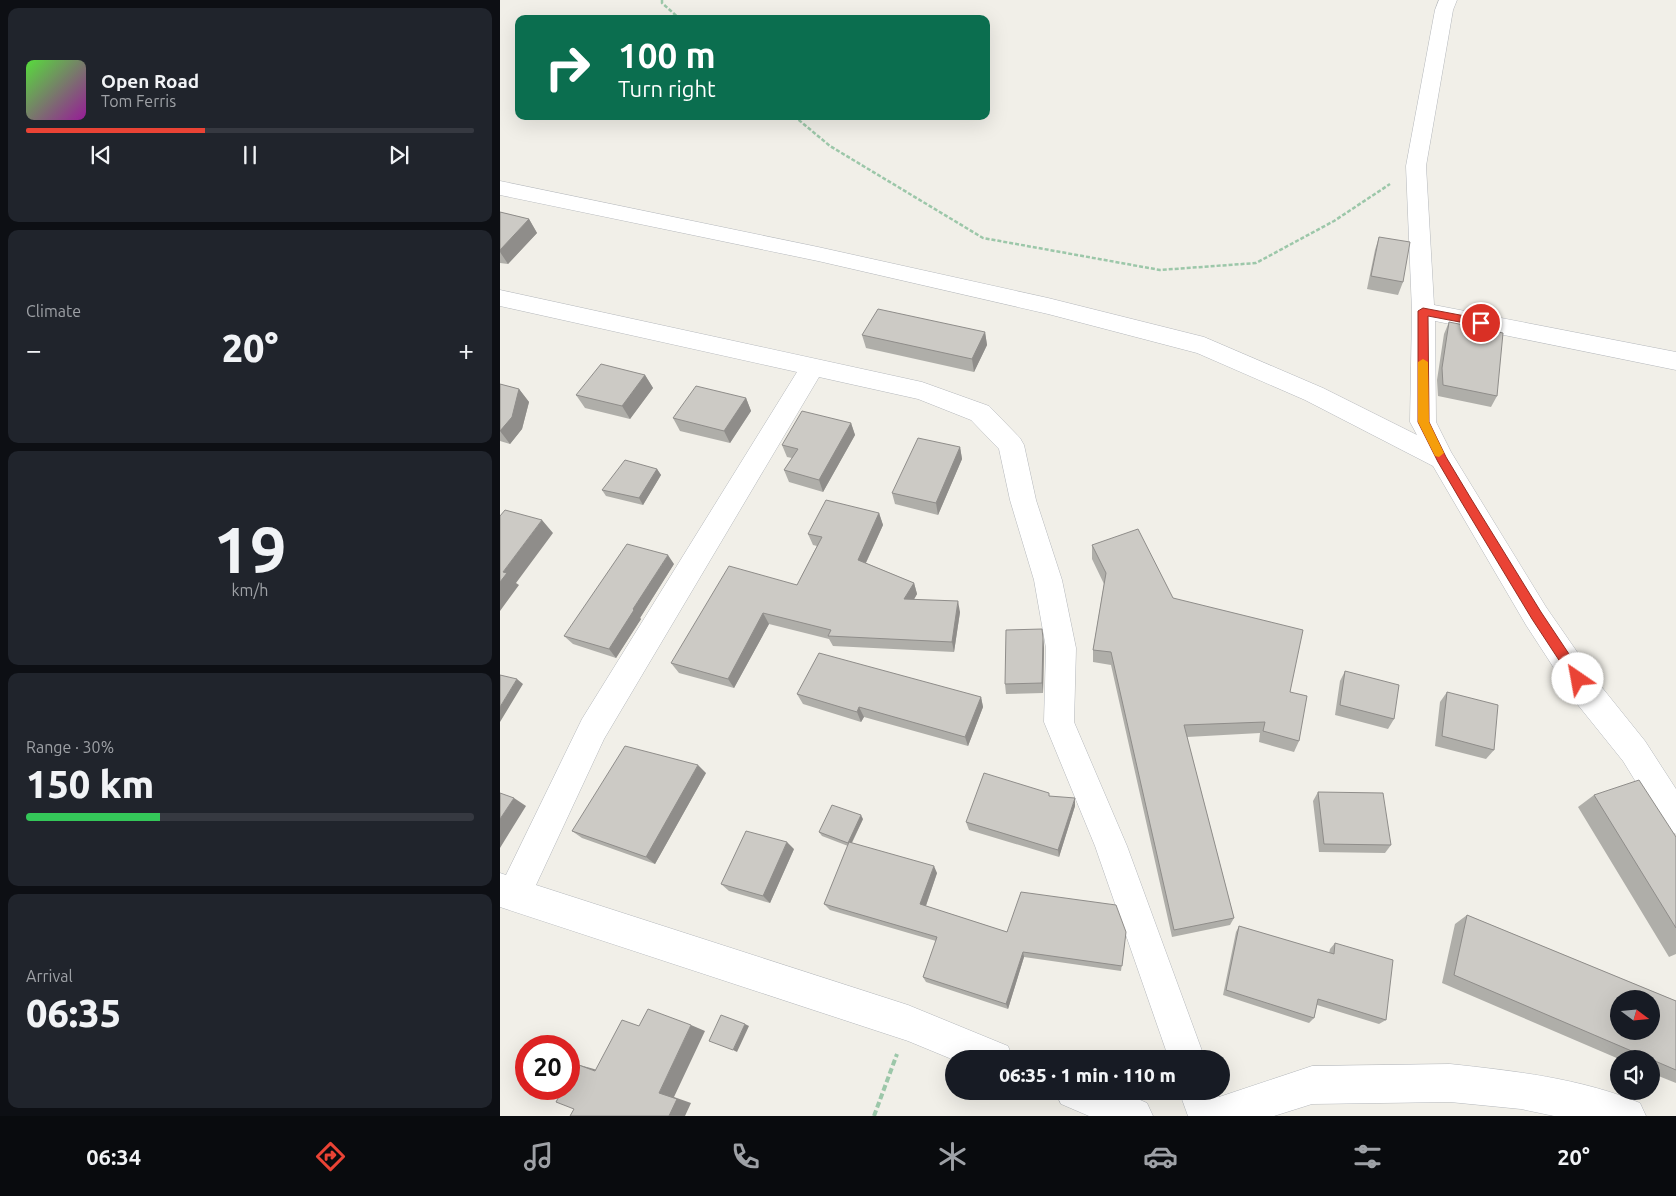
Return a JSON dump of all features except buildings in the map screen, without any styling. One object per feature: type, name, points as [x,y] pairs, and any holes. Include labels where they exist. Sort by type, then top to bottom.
[{"type":"street","points":[[1448,0],[1444,10],[1416,166],[1423,311],[1423,422],[1442,459],[1536,616],[1589,695],[1634,751],[1676,818]]},
{"type":"street","points":[[500,188],[818,254],[1048,306],[1204,346],[1314,394],[1442,459]]},
{"type":"street","points":[[500,298],[922,391],[980,413],[1011,444],[1023,500],[1048,580],[1061,648],[1060,722],[1110,846],[1184,1050]]},
{"type":"street","points":[[1423,311],[1676,361]]},
{"type":"street","points":[[813,367],[593,730],[507,892],[908,1023],[973,1050]]},
{"type":"street","points":[[1217,1116],[1312,1085],[1450,1083],[1521,1090],[1603,1108],[1627,1116]]},
{"type":"street","points":[[1096,1100],[1134,1116]]},
{"type":"street","points":[[1201,1100],[1207,1116]]},
{"type":"path","points":[[662,0],[662,3],[676,15]]},
{"type":"path","points":[[799,120],[830,146],[983,238],[1160,270],[1256,263],[1334,221],[1416,166]]},
{"type":"path","points":[[874,1116],[908,1023]]},
{"type":"slow traffic","points":[[1423,362],[1423,422],[1439,453]]},
{"type":"route","points":[[1481,323],[1423,311],[1423,422],[1466,500],[1536,616],[1578,679]]}]
